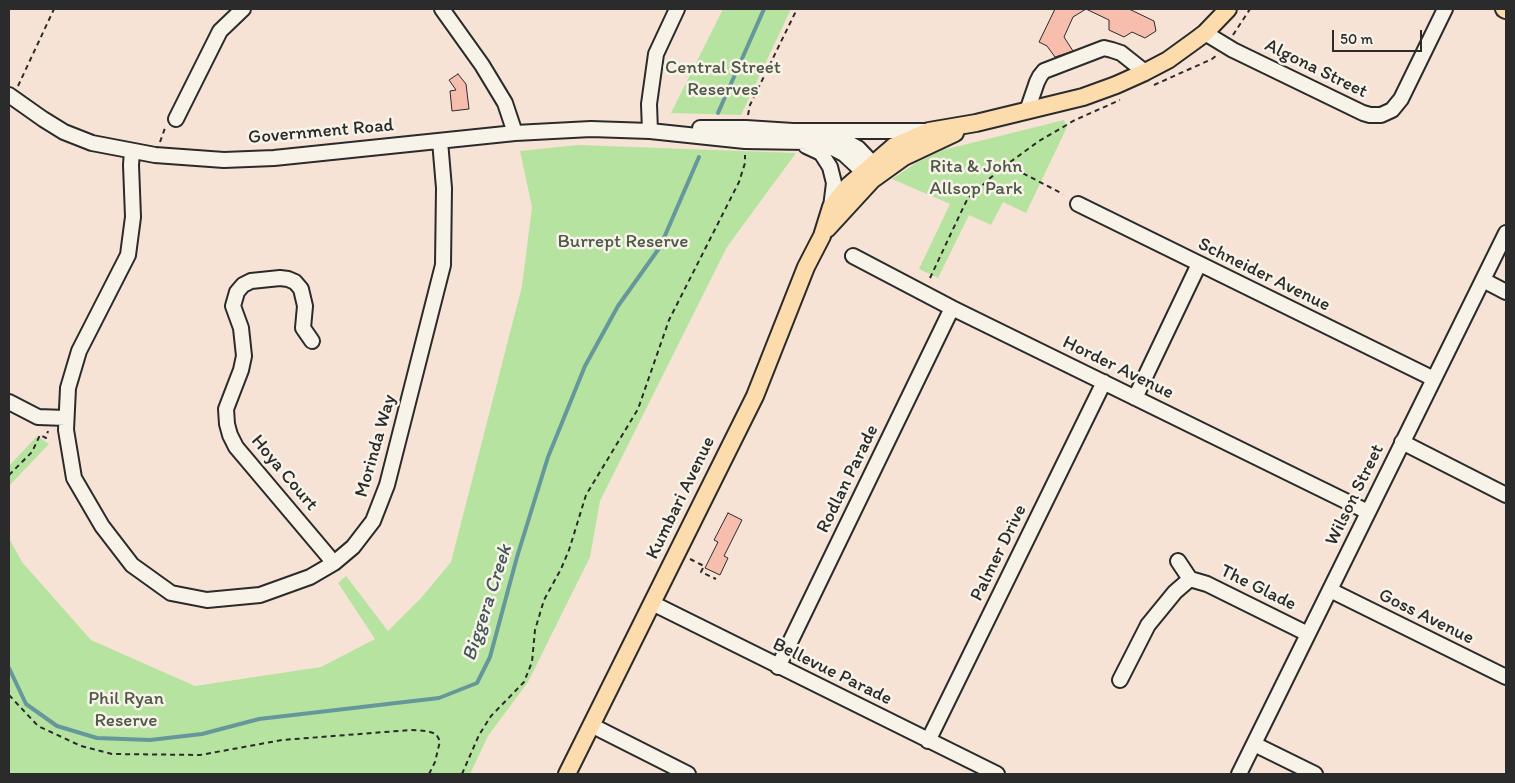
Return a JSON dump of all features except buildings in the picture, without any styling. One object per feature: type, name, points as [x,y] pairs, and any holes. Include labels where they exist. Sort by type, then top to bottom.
[{"type":"main road","name":"Government Road","points":[[872,172],[894,146],[929,131],[976,124],[1084,97],[1116,86],[1146,80],[1168,60],[1205,33],[1228,9]]},
{"type":"main road","name":"Government Road","points":[[872,172],[976,124]]},
{"type":"main road","name":"Kumbari Avenue","points":[[567,774],[754,396],[806,267],[822,236],[831,207],[848,186],[872,172]]},
{"type":"main road","name":"Kumbari Avenue","points":[[822,236],[872,172]]},
{"type":"street","points":[[176,119],[220,31],[243,9]]},
{"type":"street","points":[[442,9],[482,65],[505,103],[515,133]]},
{"type":"street","points":[[650,131],[649,104],[656,54],[677,9]]},
{"type":"street","name":"Algona Street","points":[[1205,33],[1233,50],[1362,113],[1381,115],[1392,110],[1401,99],[1445,9]]},
{"type":"street","points":[[1027,111],[1037,82],[1044,71],[1104,48],[1120,53],[1146,80]]},
{"type":"street","name":"Government Road","points":[[11,96],[64,132],[92,143],[155,155],[224,160],[274,158],[515,133],[591,129],[650,131],[691,128],[746,135],[792,136],[929,131]]},
{"type":"street","name":"Government Road","points":[[792,136],[808,142],[829,146],[872,172]]},
{"type":"street","name":"Government Road","points":[[792,136],[821,153],[830,167],[834,183],[831,207]]},
{"type":"street","name":"Morinda Way","points":[[132,151],[133,217],[128,255],[79,351],[59,418],[66,430],[74,478],[102,526],[132,565],[171,593],[207,600],[260,595],[310,577],[334,563],[353,547],[373,521],[387,485],[443,265],[444,188],[440,141]]},
{"type":"street","name":"Schneider Avenue","points":[[1078,204],[1434,379]]},
{"type":"street","name":"Wilson Street","points":[[1239,774],[1506,233]]},
{"type":"street","name":"Horder Avenue","points":[[853,256],[952,308],[1368,512]]},
{"type":"street","points":[[1135,398],[1199,264]]},
{"type":"street","name":"Hoya Court","points":[[312,341],[303,328],[305,306],[301,289],[295,282],[280,278],[251,281],[243,285],[237,292],[233,306],[241,328],[244,356],[241,370],[226,409],[226,424],[236,447],[334,563]]},
{"type":"street","points":[[1483,280],[1506,292]]},
{"type":"street","name":"Rodlan Parade","points":[[778,667],[952,308]]},
{"type":"street","name":"Palmer Drive","points":[[928,741],[1104,382]]},
{"type":"street","points":[[9,402],[38,417],[59,418]]},
{"type":"street","points":[[1402,442],[1506,495]]},
{"type":"street","name":"The Glade","points":[[1178,561],[1190,579],[1207,584],[1308,634]]},
{"type":"street","name":"The Glade","points":[[1120,680],[1148,626],[1175,592],[1190,579]]},
{"type":"street","name":"Goss Avenue","points":[[1330,590],[1506,677]]},
{"type":"street","name":"Bellevue Parade","points":[[652,603],[997,774]]},
{"type":"street","points":[[591,725],[688,774]]},
{"type":"street","points":[[1254,744],[1316,774]]},
{"type":"path","points":[[11,96],[54,9]]},
{"type":"path","points":[[462,774],[479,735],[491,716],[524,682],[532,662],[535,630],[544,600],[561,569],[586,495],[638,409],[669,320],[739,182],[744,163],[750,104],[797,9]]},
{"type":"path","points":[[1231,37],[1250,9]]},
{"type":"path","points":[[1146,80],[1212,59],[1220,52]]},
{"type":"path","points":[[930,278],[968,198],[1007,165],[1053,132],[1120,100]]},
{"type":"path","points":[[155,155],[166,124],[176,119]]},
{"type":"path","points":[[1007,165],[1063,194]]},
{"type":"path","points":[[9,475],[32,452],[40,435],[46,438],[59,418]]},
{"type":"path","points":[[690,559],[704,566],[701,572],[716,580]]},
{"type":"path","points":[[9,695],[38,726],[81,746],[112,754],[200,755],[282,740],[427,730],[436,734],[440,741],[430,774]]},
{"type":"green space","name":"Central Street Reserves","points":[[723,9],[791,9],[741,115],[671,113]]},
{"type":"green space","name":"Rita & John Allsop Park","points":[[1064,120],[1067,127],[1026,213],[1003,202],[991,225],[969,215],[938,278],[919,269],[950,204],[892,179],[916,163],[943,150]]},
{"type":"green space","name":"Burrept Reserve","points":[[578,145],[796,153],[727,247],[600,501],[590,557],[528,682],[488,736],[470,774],[9,774],[9,538],[22,562],[91,640],[195,686],[321,667],[375,639],[338,583],[346,576],[388,631],[421,598],[451,562],[522,286],[532,207],[520,151]]},
{"type":"green space","points":[[37,436],[49,444],[9,486],[9,466]]},
{"type":"waterway","name":"Biggera Creek","points":[[718,113],[764,9]]},
{"type":"waterway","name":"Biggera Creek","points":[[9,668],[26,704],[57,726],[97,738],[150,740],[202,734],[259,719],[439,698],[477,683],[490,657],[517,557],[548,457],[585,366],[618,306],[660,247],[699,157]]},
{"type":"park label","name":"Phil Ryan Reserve","points":[[126,710]]}]
